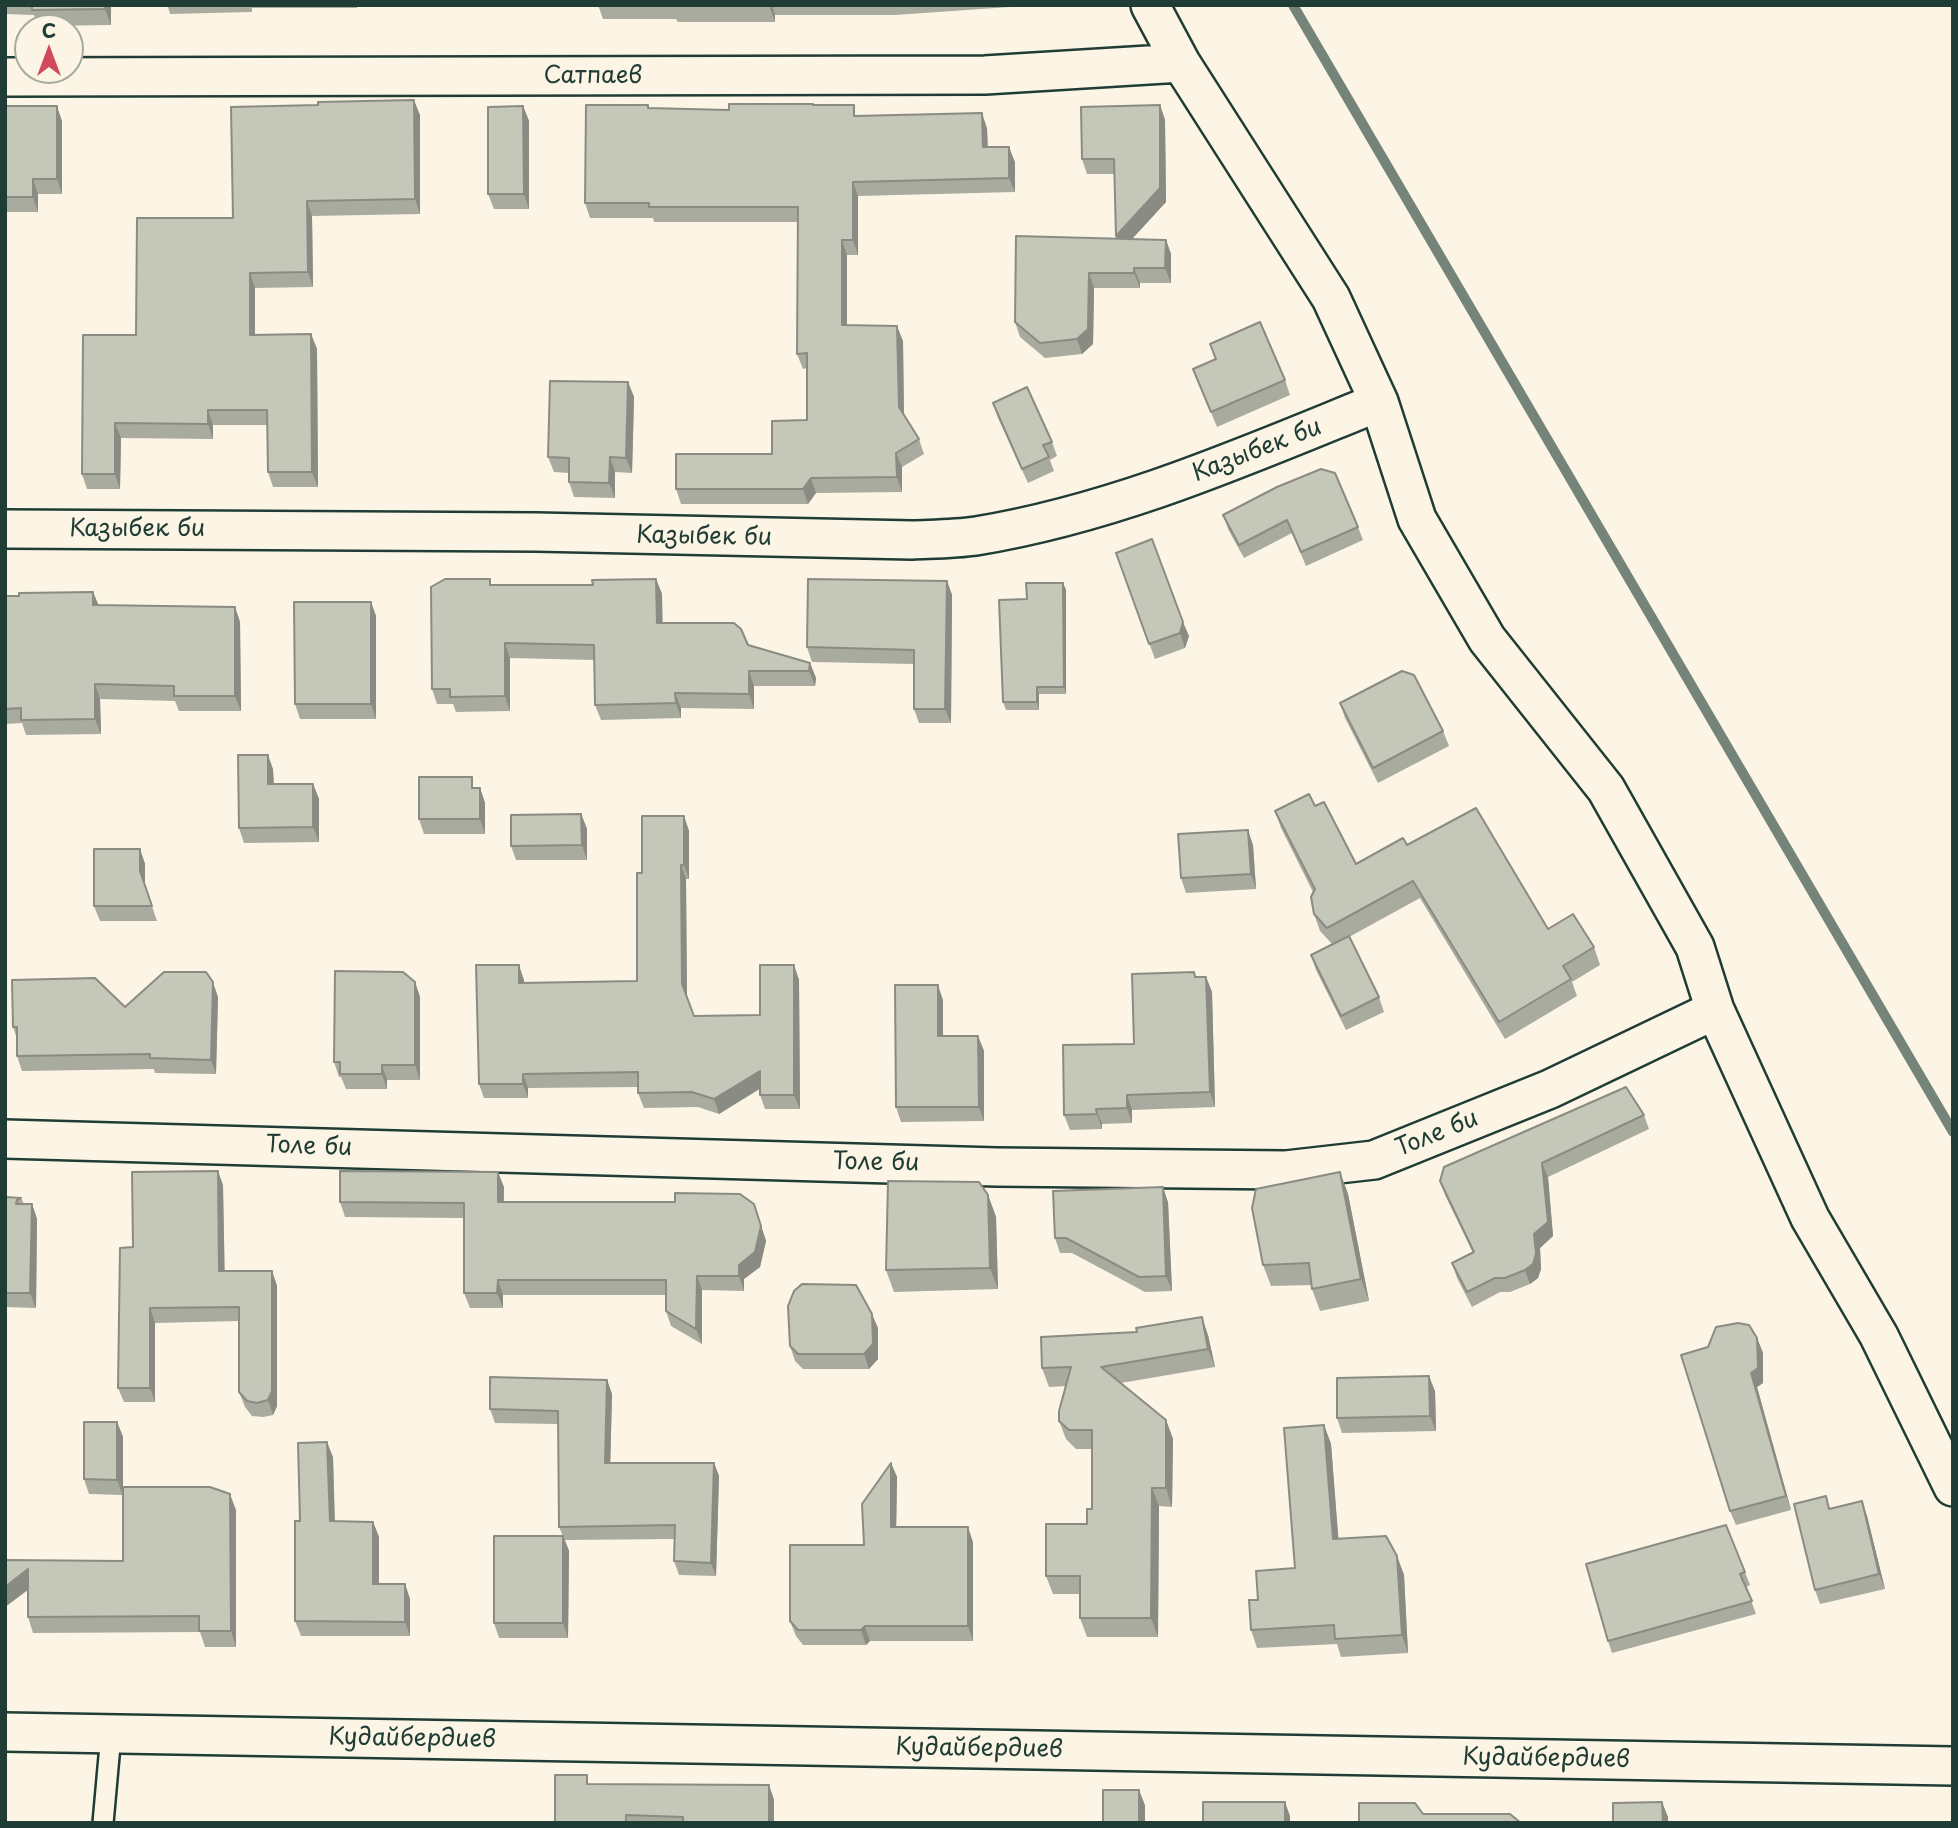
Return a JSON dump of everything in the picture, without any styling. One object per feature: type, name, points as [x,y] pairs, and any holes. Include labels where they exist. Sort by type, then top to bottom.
[{"type":"street","points":[[1150,5],[1181,63],[1331,298],[1379,402],[1417,519],[1487,639],[1606,789],[1695,947],[1715,1010],[1810,1218],[1879,1336],[1953,1487]]},
{"type":"street","name":"Сатпаев","points":[[5,77],[985,75],[1181,63]]},
{"type":"street","name":"Казыбек би","points":[[5,529],[522,532],[912,540],[974,536],[1120,502],[1205,473],[1379,402]]},
{"type":"street","name":"Толе би","points":[[5,1139],[997,1167],[1286,1170],[1374,1160],[1550,1089],[1715,1010]]},
{"type":"street","name":"Кудайбердиев","points":[[5,1732],[1953,1766]]},
{"type":"lane","points":[[103,1823],[111,1734]]},
{"type":"building","points":[[32,5],[105,5],[105,9],[32,10]]},
{"type":"building","points":[[769,5],[769,6],[672,6]]},
{"type":"building","points":[[414,100],[415,199],[307,201],[308,272],[250,273],[250,335],[311,334],[312,472],[268,472],[267,410],[208,410],[208,424],[115,423],[115,474],[82,474],[83,335],[136,335],[137,218],[233,218],[231,107]]},
{"type":"building","points":[[729,104],[854,105],[854,116],[982,113],[983,147],[1009,147],[1009,178],[853,182],[853,240],[842,240],[842,325],[897,326],[899,407],[919,439],[896,453],[897,477],[811,478],[803,489],[676,489],[676,454],[772,454],[772,421],[807,420],[807,353],[797,354],[798,207],[649,207],[649,203],[585,203],[586,105],[648,105],[648,108],[729,110]]},
{"type":"building","points":[[1160,105],[1160,188],[1116,236],[1114,159],[1082,159],[1081,107]]},
{"type":"building","points":[[5,106],[57,106],[57,179],[33,179],[33,197],[5,197]]},
{"type":"building","points":[[523,106],[524,194],[488,194],[488,107]]},
{"type":"building","points":[[1016,236],[1166,240],[1165,268],[1134,268],[1134,273],[1089,273],[1088,329],[1077,339],[1040,343],[1015,322]]},
{"type":"building","points":[[1260,322],[1285,380],[1211,412],[1193,369],[1216,359],[1210,344]]},
{"type":"building","points":[[550,381],[628,382],[626,458],[610,457],[609,483],[569,482],[569,458],[548,457]]},
{"type":"building","points":[[1027,387],[1052,442],[1043,445],[1049,457],[1022,469],[993,403]]},
{"type":"building","points":[[1321,469],[1335,473],[1358,527],[1301,552],[1287,520],[1239,545],[1223,515],[1277,487]]},
{"type":"building","points":[[1152,539],[1183,622],[1180,633],[1149,644],[1116,553]]},
{"type":"building","points":[[445,579],[490,579],[490,585],[593,585],[592,580],[656,579],[657,623],[734,623],[741,629],[748,645],[810,663],[809,671],[749,671],[749,694],[675,693],[676,703],[595,705],[594,645],[505,643],[505,696],[450,697],[450,689],[432,689],[431,587]]},
{"type":"building","points":[[808,579],[947,581],[945,709],[914,709],[914,650],[807,647]]},
{"type":"building","points":[[1026,583],[1063,583],[1064,687],[1037,687],[1037,702],[1003,702],[999,600],[1027,599]]},
{"type":"building","points":[[93,592],[93,605],[235,607],[235,696],[174,696],[174,686],[95,684],[95,719],[21,720],[21,708],[5,709],[5,596],[19,596],[19,593]]},
{"type":"building","points":[[294,602],[371,602],[371,704],[295,704]]},
{"type":"building","points":[[1402,671],[1414,675],[1443,731],[1373,768],[1340,703]]},
{"type":"building","points":[[238,755],[268,755],[268,784],[313,784],[313,827],[239,828]]},
{"type":"building","points":[[419,777],[472,777],[472,788],[480,788],[480,819],[419,819]]},
{"type":"building","points":[[1309,794],[1315,806],[1324,802],[1356,864],[1403,838],[1407,845],[1476,808],[1548,929],[1573,914],[1594,947],[1563,966],[1571,979],[1499,1022],[1413,881],[1327,928],[1314,914],[1311,897],[1315,889],[1275,811]]},
{"type":"building","points":[[581,814],[582,845],[511,846],[511,815]]},
{"type":"building","points":[[642,816],[684,816],[684,865],[681,865],[682,984],[694,1016],[760,1015],[760,965],[794,965],[794,1095],[760,1095],[760,1071],[714,1099],[692,1092],[638,1093],[638,1072],[523,1074],[523,1084],[479,1084],[476,965],[519,965],[519,983],[637,981],[637,873],[642,873]]},
{"type":"building","points":[[1248,830],[1251,874],[1181,878],[1178,834]]},
{"type":"building","points":[[94,849],[140,849],[140,871],[152,906],[94,906]]},
{"type":"building","points":[[1349,936],[1379,997],[1341,1016],[1311,955]]},
{"type":"building","points":[[335,971],[403,972],[415,982],[415,1065],[382,1065],[382,1074],[340,1074],[340,1062],[334,1062]]},
{"type":"building","points":[[164,972],[206,972],[213,982],[211,1060],[150,1058],[150,1054],[17,1056],[12,980],[95,978],[125,1007]]},
{"type":"building","points":[[1194,972],[1195,977],[1206,977],[1210,1092],[1127,1095],[1127,1108],[1096,1109],[1097,1114],[1064,1115],[1063,1045],[1134,1044],[1132,974]]},
{"type":"building","points":[[895,985],[938,985],[938,1036],[978,1036],[979,1107],[896,1107]]},
{"type":"building","points":[[1626,1087],[1644,1115],[1542,1163],[1548,1222],[1534,1234],[1536,1254],[1533,1264],[1525,1270],[1505,1278],[1495,1278],[1467,1292],[1452,1263],[1474,1252],[1440,1181],[1444,1167]]},
{"type":"building","points":[[218,1171],[219,1271],[272,1271],[272,1391],[268,1400],[257,1403],[247,1401],[239,1392],[239,1307],[150,1308],[150,1388],[118,1388],[120,1248],[133,1247],[132,1172]]},
{"type":"building","points":[[340,1171],[498,1172],[498,1202],[675,1202],[675,1193],[740,1194],[754,1204],[761,1226],[755,1252],[739,1265],[739,1276],[697,1276],[696,1329],[666,1311],[666,1280],[498,1280],[497,1293],[464,1293],[464,1203],[340,1202]]},
{"type":"building","points":[[1340,1172],[1361,1279],[1312,1289],[1309,1263],[1263,1265],[1252,1208],[1256,1189]]},
{"type":"building","points":[[888,1181],[979,1182],[988,1195],[990,1268],[886,1270]]},
{"type":"building","points":[[1163,1187],[1166,1276],[1139,1277],[1066,1238],[1055,1238],[1053,1191]]},
{"type":"building","points":[[5,1197],[21,1198],[16,1204],[32,1204],[30,1293],[5,1293]]},
{"type":"building","points":[[802,1284],[856,1285],[872,1314],[873,1344],[864,1354],[798,1354],[790,1346],[788,1306],[794,1291]]},
{"type":"building","points":[[1202,1317],[1208,1349],[1101,1367],[1166,1420],[1166,1488],[1152,1488],[1151,1618],[1080,1618],[1080,1576],[1046,1576],[1046,1524],[1087,1524],[1087,1509],[1092,1509],[1092,1430],[1069,1430],[1059,1421],[1059,1411],[1071,1367],[1042,1368],[1041,1337],[1137,1332],[1136,1328]]},
{"type":"building","points":[[1738,1323],[1749,1325],[1757,1338],[1758,1368],[1751,1373],[1786,1496],[1730,1511],[1681,1355],[1708,1347],[1716,1327]]},
{"type":"building","points":[[1429,1376],[1430,1416],[1337,1418],[1337,1378]]},
{"type":"building","points":[[490,1377],[607,1380],[605,1463],[714,1463],[711,1563],[674,1561],[675,1525],[559,1527],[558,1411],[490,1409]]},
{"type":"building","points":[[84,1422],[117,1422],[117,1480],[84,1479]]},
{"type":"building","points":[[1324,1425],[1333,1539],[1386,1536],[1397,1556],[1402,1635],[1335,1639],[1334,1625],[1251,1630],[1249,1600],[1258,1600],[1256,1571],[1295,1568],[1284,1428]]},
{"type":"building","points":[[327,1442],[330,1521],[373,1522],[373,1584],[405,1584],[405,1622],[295,1621],[295,1521],[300,1521],[298,1443]]},
{"type":"building","points":[[891,1463],[891,1527],[968,1527],[968,1626],[865,1626],[861,1630],[798,1630],[790,1621],[790,1545],[864,1545],[862,1504]]},
{"type":"building","points":[[123,1487],[210,1487],[230,1494],[231,1631],[199,1631],[199,1616],[28,1617],[28,1569],[5,1587],[5,1560],[123,1561]]},
{"type":"building","points":[[1826,1496],[1829,1509],[1862,1501],[1879,1574],[1815,1590],[1794,1504]]},
{"type":"building","points":[[1726,1525],[1745,1572],[1740,1574],[1752,1601],[1608,1641],[1586,1564]]},
{"type":"building","points":[[494,1536],[563,1536],[563,1623],[494,1623]]},
{"type":"building","points":[[555,1775],[587,1775],[587,1784],[769,1785],[769,1823],[683,1823],[683,1817],[626,1815],[626,1823],[555,1823]]},
{"type":"building","points":[[1103,1790],[1139,1790],[1139,1823],[1103,1823]]},
{"type":"building","points":[[1203,1802],[1285,1802],[1285,1823],[1203,1823]]},
{"type":"building","points":[[1662,1802],[1663,1823],[1613,1823],[1613,1803]]},
{"type":"building","points":[[1359,1803],[1415,1803],[1423,1814],[1510,1814],[1521,1823],[1359,1823]]},
{"type":"waterway","points":[[1293,5],[1953,1132]]}]
